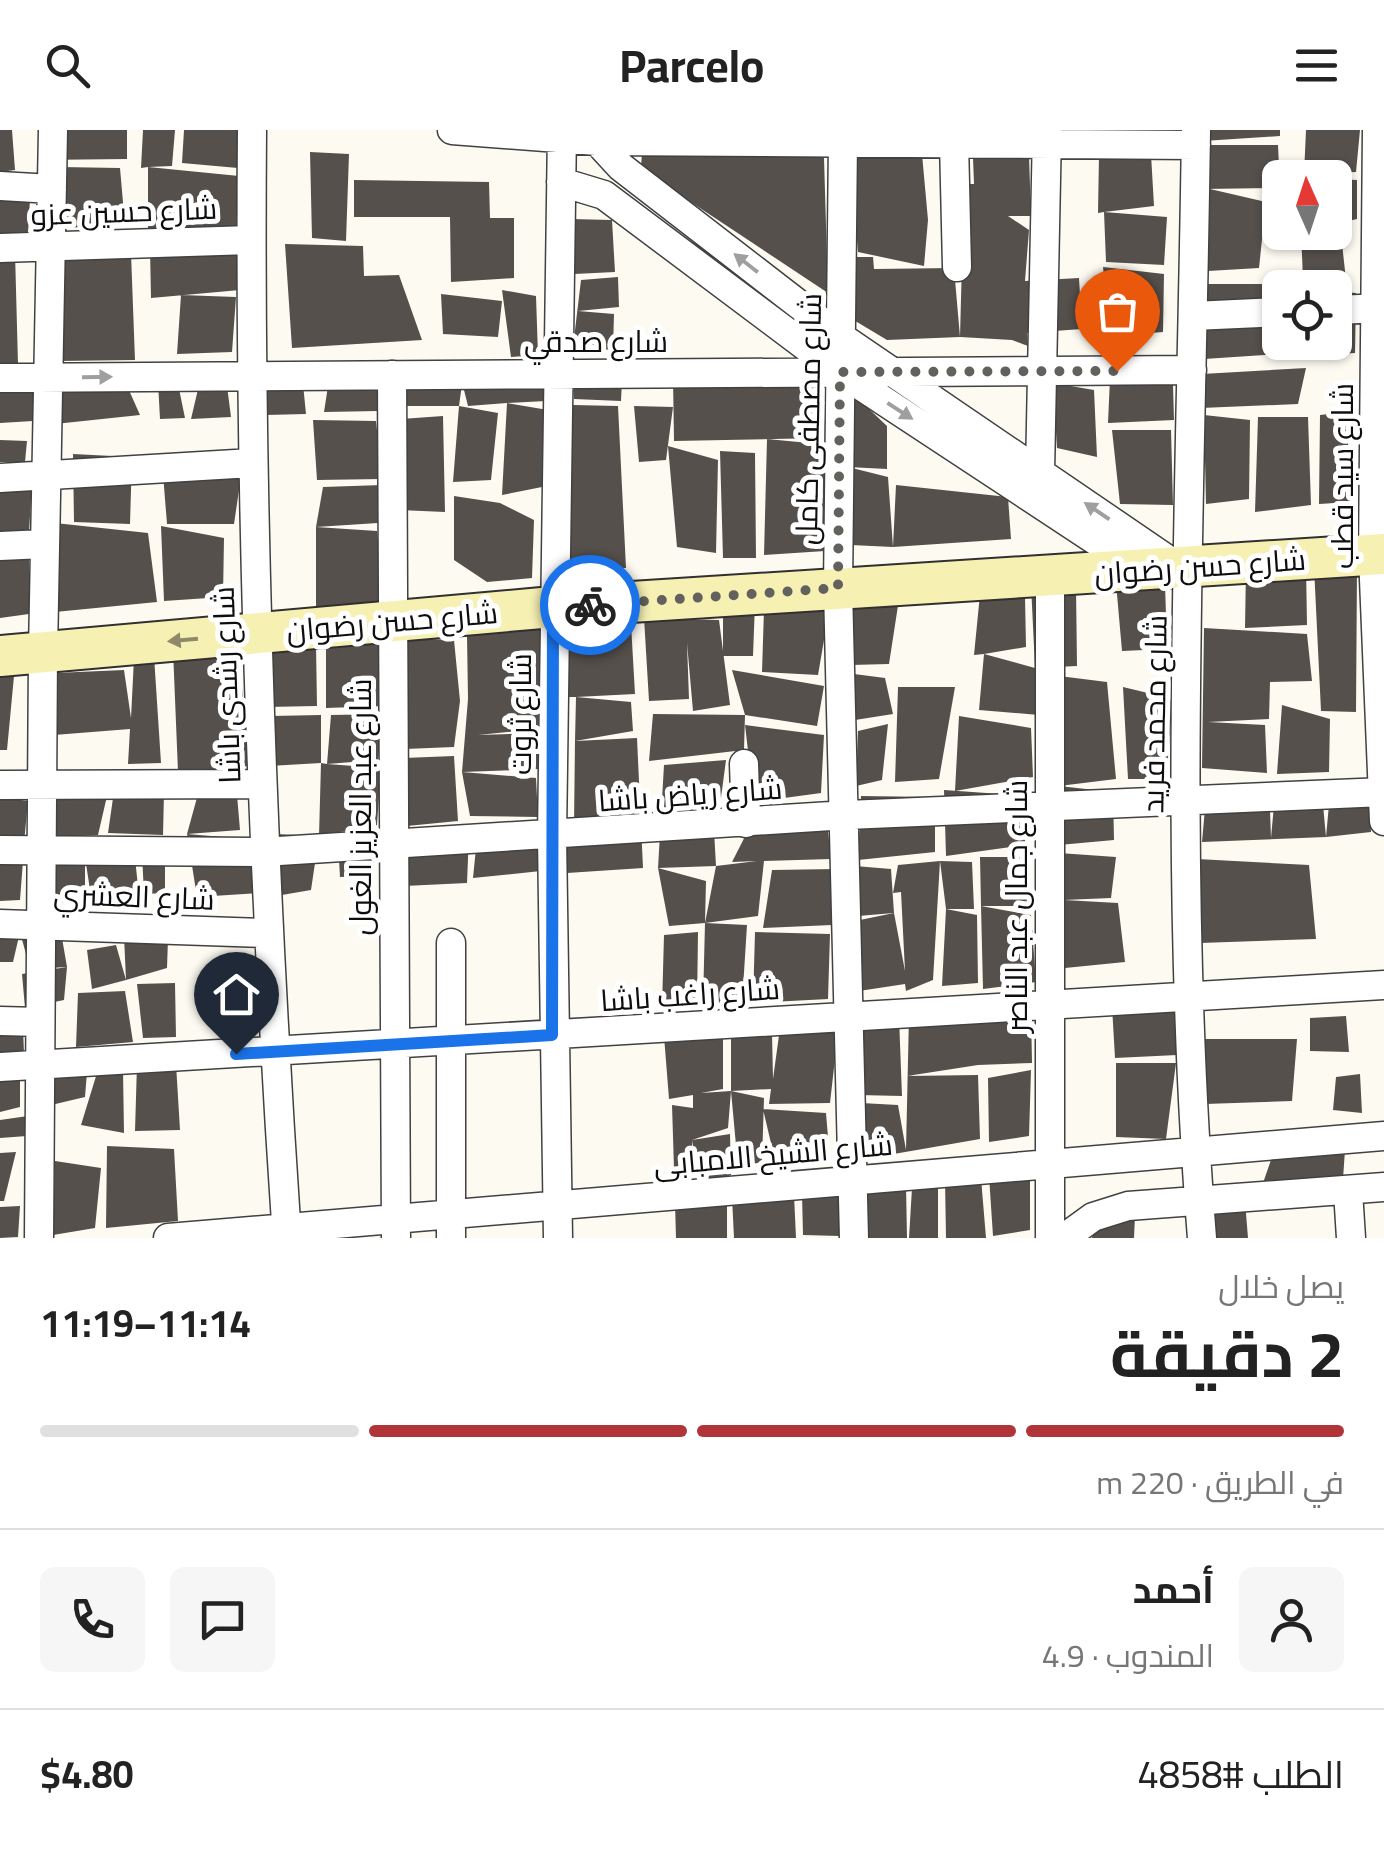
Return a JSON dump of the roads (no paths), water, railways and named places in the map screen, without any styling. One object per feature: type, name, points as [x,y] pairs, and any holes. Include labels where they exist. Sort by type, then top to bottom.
[{"type":"street","points":[[38,1238],[42,653],[53,130]]},
{"type":"street","name":"شارع رشدى باشا","points":[[252,130],[252,463],[261,784],[266,932],[286,1233]]},
{"type":"street","name":"شارع سيد قطب","points":[[1377,130],[1384,821]]},
{"type":"street","points":[[464,131],[562,134],[596,141],[783,134],[843,141],[1196,137]]},
{"type":"street","name":"شارع ثروت","points":[[558,1238],[552,837],[562,134]]},
{"type":"street","points":[[1040,473],[1046,136]]},
{"type":"street","name":"شارع محمد فريد","points":[[1196,137],[1192,370],[1168,567],[1184,800],[1188,996],[1202,1238]]},
{"type":"street","points":[[935,138],[957,267]]},
{"type":"street","points":[[596,141],[621,167],[841,337],[1040,473],[1168,567]]},
{"type":"street","name":"شارع مصطفى كامل","points":[[843,141],[838,588],[847,815],[854,1238]]},
{"type":"street","points":[[604,196],[621,167]]},
{"type":"street","points":[[561,182],[604,196],[840,372],[1168,567]]},
{"type":"street","points":[[0,186],[52,190]]},
{"type":"street","name":"شارع حسين عزو","points":[[0,248],[251,240]]},
{"type":"street","points":[[1352,309],[1380,308]]},
{"type":"street","points":[[1193,316],[1262,313]]},
{"type":"street","name":"شارع صدقي","points":[[0,378],[1192,370]]},
{"type":"street","name":"شارع عبد العزيز الغول","points":[[392,375],[396,1229]]},
{"type":"street","points":[[0,478],[252,463]]},
{"type":"street","points":[[0,546],[44,544]]},
{"type":"street","name":"شارع حسن رضوان","points":[[0,656],[553,608],[1379,555]]},
{"type":"street","name":"شارع جمال عبد الناصر","points":[[1050,575],[1050,1238]]},
{"type":"street","points":[[744,764],[746,823]]},
{"type":"street","points":[[0,785],[261,784]]},
{"type":"street","name":"شارع رياض باشا","points":[[0,850],[264,852],[552,837],[847,815],[1383,792]]},
{"type":"street","name":"شارع العشري","points":[[0,924],[266,932]]},
{"type":"street","points":[[450,942],[451,1226]]},
{"type":"street","name":"شارع راغب باشا","points":[[0,1066],[1384,984]]},
{"type":"street","points":[[0,1020],[40,1022]]},
{"type":"street","name":"شارع الشيخ الامبابى","points":[[168,1238],[451,1226],[557,1205],[1384,1136]]},
{"type":"street","points":[[1064,1238],[1093,1218],[1128,1206],[1384,1187]]},
{"type":"street","points":[[1348,1191],[1351,1238]]}]
